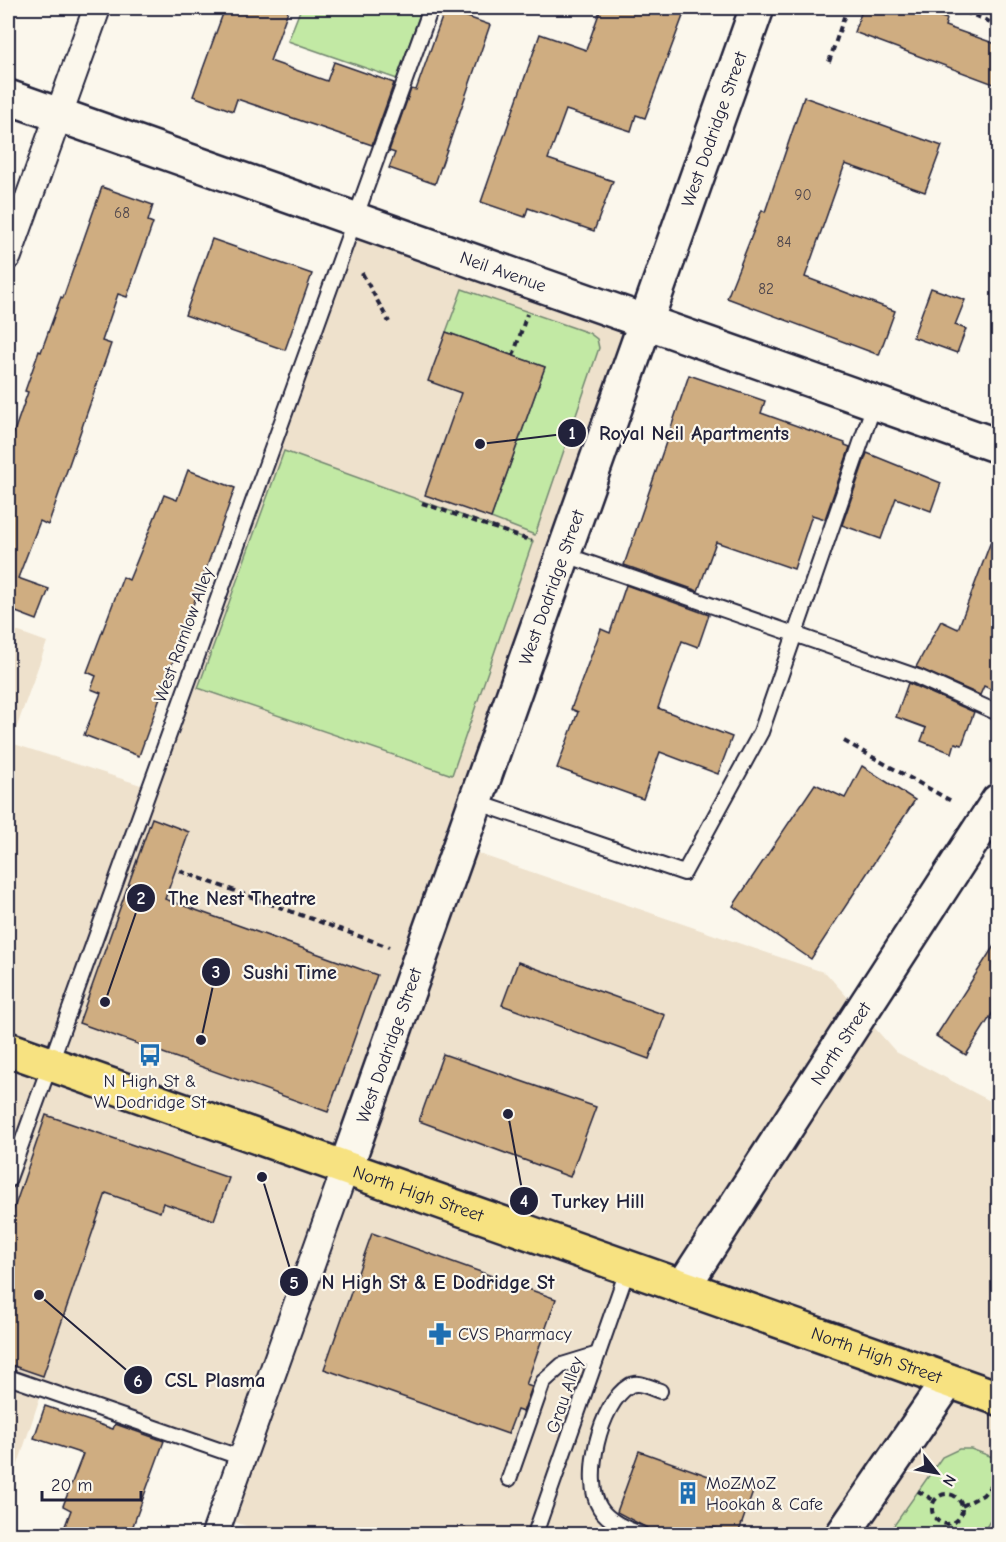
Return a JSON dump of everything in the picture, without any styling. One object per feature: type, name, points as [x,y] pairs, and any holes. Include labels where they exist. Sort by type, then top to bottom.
[{"type":"main road","name":"North High Street","points":[[8,1049],[999,1398]]},
{"type":"street","points":[[8,256],[97,8]]},
{"type":"street","name":"West Dodridge Street","points":[[346,1167],[757,8]]},
{"type":"street","name":"Neil Avenue","points":[[8,97],[999,446]]},
{"type":"street","name":"North Street","points":[[683,1287],[999,801]]},
{"type":"street","points":[[215,1534],[346,1167]]},
{"type":"street","points":[[843,1534],[948,1381]]},
{"type":"lane","name":"West Ramlow Alley","points":[[8,1181],[48,1064],[431,8]]},
{"type":"lane","points":[[476,802],[684,873],[761,732],[875,402]]},
{"type":"lane","points":[[563,554],[918,677],[999,713]]},
{"type":"lane","name":"Grau Alley","points":[[535,1534],[628,1268]]},
{"type":"lane","points":[[509,1479],[543,1382],[562,1365],[598,1354]]},
{"type":"lane","points":[[8,1377],[242,1458]]},
{"type":"lane","points":[[641,1534],[628,1530],[600,1509],[594,1494],[592,1459],[604,1423],[622,1392],[630,1385],[638,1384],[660,1391]]},
{"type":"path","points":[[829,62],[848,8]]},
{"type":"path","points":[[955,8],[999,25]]},
{"type":"path","points":[[360,270],[389,322]]},
{"type":"path","points":[[513,356],[528,312]]},
{"type":"path","points":[[423,503],[533,541]]},
{"type":"path","points":[[844,741],[954,802]]},
{"type":"path","points":[[180,871],[393,948]]},
{"type":"path","points":[[945,1524],[958,1519],[962,1506],[983,1495],[999,1478]]},
{"type":"path","points":[[918,1491],[935,1501]]},
{"type":"path","points":[[935,1501],[948,1494],[957,1497],[962,1506]]},
{"type":"path","points":[[935,1501],[934,1516],[945,1524]]},
{"type":"path","points":[[943,1534],[945,1524]]},
{"type":"shaded area","points":[[352,205],[660,315],[476,853],[826,973],[896,1052],[998,1105],[998,1534],[271,1534],[216,1516],[237,1463],[42,1391],[8,1495],[8,628],[47,642],[11,743],[150,788]]},
{"type":"green space","points":[[301,8],[411,8],[421,11],[397,79],[288,41]]},
{"type":"green space","points":[[462,289],[589,333],[597,339],[599,348],[535,535],[491,518],[545,367],[446,332]]},
{"type":"green space","points":[[284,451],[533,541],[452,775],[198,688]]},
{"type":"green space","points":[[959,1449],[971,1449],[998,1459],[998,1508],[982,1534],[888,1534],[942,1457]]},
{"type":"building","points":[[225,8],[289,8],[270,61],[327,81],[334,62],[394,83],[372,145],[237,99],[233,111],[193,96]]},
{"type":"building","points":[[601,8],[686,8],[645,118],[636,115],[631,131],[566,110],[548,159],[613,181],[594,231],[528,208],[525,217],[481,202],[540,34],[586,50]]},
{"type":"building","points":[[863,8],[915,8],[947,19],[945,26],[999,45],[999,86],[854,32]]},
{"type":"building","points":[[445,9],[490,25],[435,184],[389,168],[395,153],[389,151],[411,89],[416,90]]},
{"type":"building","points":[[804,97],[942,146],[925,192],[845,164],[805,277],[895,311],[879,355],[727,298],[762,210],[765,212]]},
{"type":"building","points":[[102,187],[153,205],[148,221],[153,223],[127,297],[118,294],[102,341],[111,344],[48,525],[40,521],[18,578],[49,589],[37,620],[8,609],[8,449],[28,392],[25,391],[39,351],[41,352],[61,297],[63,298]]},
{"type":"building","points":[[212,239],[312,274],[285,350],[185,315]]},
{"type":"building","points":[[931,288],[965,300],[955,325],[966,329],[957,353],[913,337]]},
{"type":"building","points":[[446,332],[545,367],[491,518],[425,495],[461,393],[428,381]]},
{"type":"building","points":[[689,375],[765,401],[761,413],[845,443],[850,447],[825,519],[812,515],[794,569],[716,542],[698,591],[624,565]]},
{"type":"building","points":[[867,453],[941,483],[931,511],[896,498],[881,539],[842,525]]},
{"type":"building","points":[[188,470],[235,488],[139,756],[84,735],[101,693],[91,689],[96,676],[87,672],[123,577],[129,580],[164,495],[177,500]]},
{"type":"building","points":[[996,528],[999,529],[999,693],[984,686],[980,695],[916,667],[941,621],[958,629]]},
{"type":"building","points":[[626,585],[709,615],[698,647],[682,641],[658,708],[732,737],[718,774],[660,752],[643,799],[557,768],[578,712],[571,709],[601,629],[610,633]]},
{"type":"building","points":[[908,683],[974,712],[962,745],[955,743],[952,753],[921,741],[926,728],[896,717]]},
{"type":"building","points":[[862,766],[915,800],[811,959],[733,906],[815,784],[845,798]]},
{"type":"building","points":[[152,818],[189,832],[165,899],[377,975],[328,1112],[79,1023]]},
{"type":"building","points":[[999,938],[999,1003],[966,1055],[936,1036]]},
{"type":"building","points":[[518,962],[665,1015],[649,1059],[502,1005]]},
{"type":"building","points":[[443,1054],[596,1107],[570,1177],[419,1121]]},
{"type":"building","points":[[46,1115],[229,1178],[214,1220],[163,1203],[160,1212],[106,1193],[43,1376],[8,1364],[8,1226]]},
{"type":"building","name":"CVS Pharmacy","points":[[372,1233],[556,1299],[526,1385],[532,1387],[523,1412],[517,1410],[508,1434],[324,1369]]},
{"type":"building","points":[[45,1406],[113,1429],[115,1424],[164,1441],[130,1534],[62,1534],[71,1510],[63,1506],[83,1454],[34,1438]]},
{"type":"building","name":"MoZMoZ Hookah & Cafe","points":[[639,1451],[753,1492],[738,1534],[711,1527],[708,1534],[650,1534],[647,1528],[617,1512]]},
{"type":"place","name":"Royal Neil Apartments","points":[[480,444]]},
{"type":"place","name":"The Nest Theatre","points":[[105,1002]]},
{"type":"place","name":"Sushi Time","points":[[201,1040]]},
{"type":"place","name":"N High St & W Dodridge St","points":[[150,1055]]},
{"type":"place","name":"Turkey Hill","points":[[508,1114]]},
{"type":"place","name":"N High St & E Dodridge St","points":[[262,1177]]},
{"type":"place","name":"CSL Plasma","points":[[39,1295]]},
{"type":"place","name":"CVS Pharmacy","points":[[440,1334]]},
{"type":"place","name":"MoZMoZ Hookah & Cafe","points":[[688,1493]]}]
